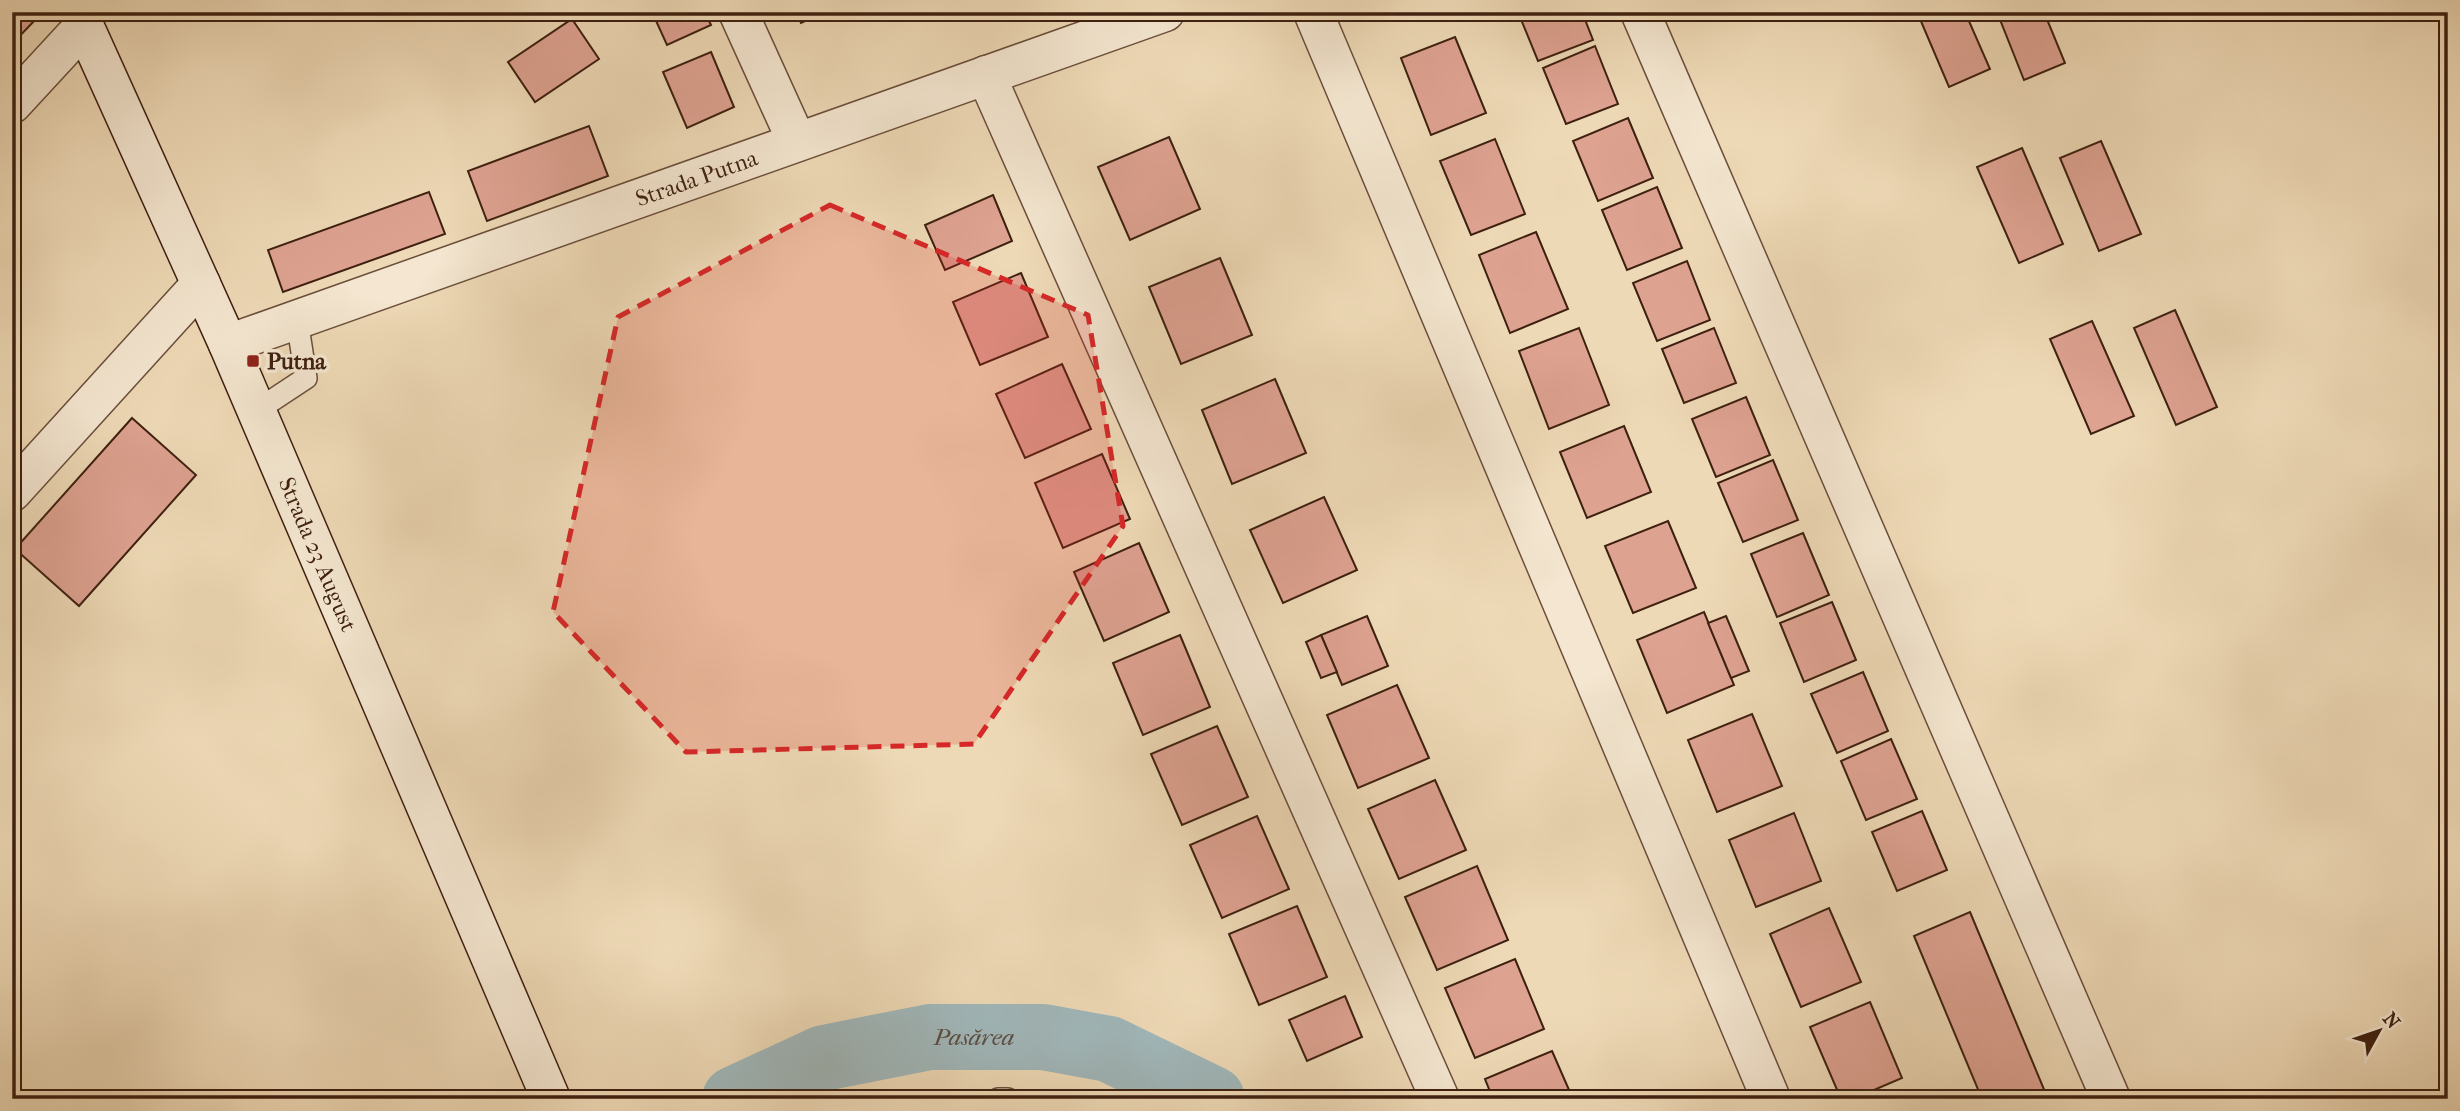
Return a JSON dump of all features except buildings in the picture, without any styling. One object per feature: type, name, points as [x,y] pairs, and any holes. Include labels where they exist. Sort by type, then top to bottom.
[{"type":"street","points":[[738,12],[797,142]]},
{"type":"street","name":"Strada Putna","points":[[228,344],[1165,12]]},
{"type":"street","points":[[1313,12],[1770,1099]]},
{"type":"street","points":[[1640,12],[2112,1099]]},
{"type":"street","points":[[12,104],[81,19]]},
{"type":"street","name":"Strada 23 August","points":[[81,19],[228,344],[551,1099]]},
{"type":"street","points":[[986,75],[1440,1099]]},
{"type":"street","points":[[12,492],[201,284]]},
{"type":"lane","points":[[257,411],[306,378],[297,320]]},
{"type":"lane","points":[[998,1099],[1008,1099]]},
{"type":"highlighted area","points":[[830,205],[1088,315],[1123,526],[974,744],[686,752],[553,612],[618,317]]},
{"type":"waterway","name":"Pasărea","points":[[735,1099],[824,1058],[930,1037],[1043,1037],[1109,1049],[1212,1099]]},
{"type":"place","name":"Putna","points":[[253,361]]}]
